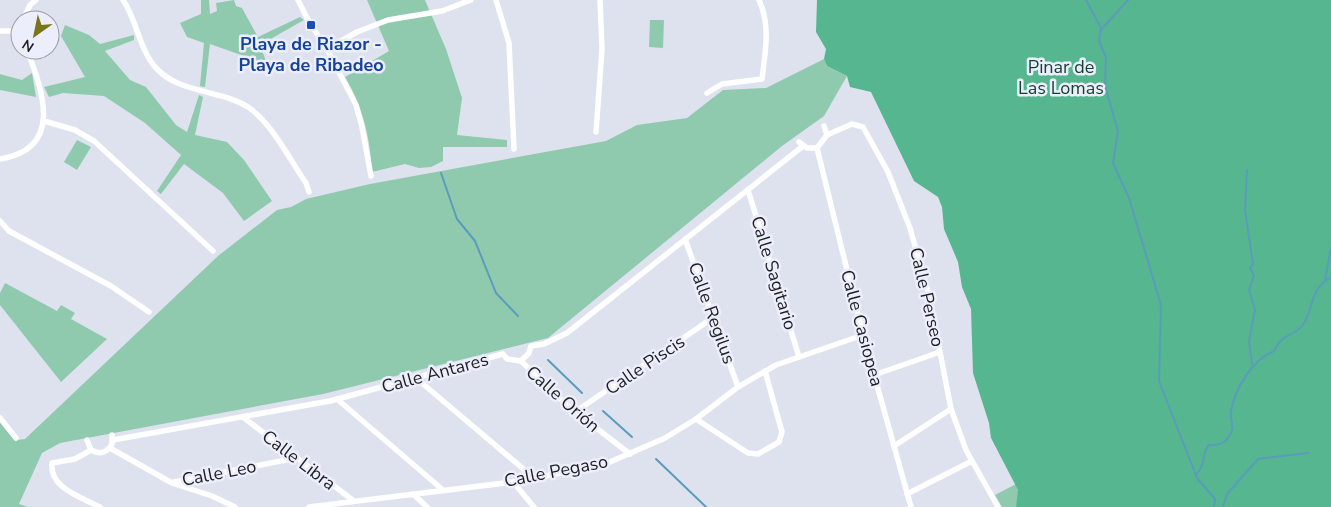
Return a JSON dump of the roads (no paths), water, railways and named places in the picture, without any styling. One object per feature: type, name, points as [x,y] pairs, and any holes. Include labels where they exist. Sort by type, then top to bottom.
[{"type":"street","points":[[28,10],[36,0]]},
{"type":"street","points":[[123,0],[155,67],[176,83],[229,98],[247,106],[258,115],[306,183],[310,192]]},
{"type":"street","points":[[298,0],[309,22],[327,49],[356,105],[362,127],[370,176]]},
{"type":"street","points":[[327,49],[357,32],[388,20],[442,11],[471,0]]},
{"type":"street","points":[[496,0],[509,43],[514,149]]},
{"type":"street","points":[[596,132],[602,49],[600,0]]},
{"type":"street","points":[[708,93],[722,84],[762,79],[767,29],[764,11],[759,0]]},
{"type":"street","points":[[0,159],[10,158],[34,143],[44,121],[44,101],[30,60]]},
{"type":"street","points":[[44,121],[75,130],[94,141],[213,251]]},
{"type":"street","name":"Calle Perseo","points":[[827,135],[852,124],[858,124],[868,132],[888,172],[910,228],[929,295],[951,408],[972,461],[996,506]]},
{"type":"street","points":[[521,361],[529,353],[531,346],[544,344],[567,333],[748,190],[801,144],[817,148],[827,135],[824,126]]},
{"type":"street","name":"Calle Casiopea","points":[[817,148],[863,335],[911,507]]},
{"type":"street","name":"Calle Sagitario","points":[[748,190],[799,357]]},
{"type":"street","points":[[0,221],[9,231],[111,286],[149,312]]},
{"type":"street","name":"Calle Regilus","points":[[685,239],[738,387]]},
{"type":"street","name":"Calle Piscis","points":[[575,412],[714,317]]},
{"type":"street","name":"Calle Pegaso","points":[[310,507],[513,482],[595,467],[665,438],[696,419],[738,387],[765,371],[863,335]]},
{"type":"street","points":[[874,375],[940,352]]},
{"type":"street","name":"Calle Antares","points":[[110,448],[112,438],[244,418],[337,399],[503,354],[507,359],[521,361]]},
{"type":"street","name":"Calle Orión","points":[[521,361],[575,412],[630,454]]},
{"type":"street","points":[[696,419],[748,453],[758,454],[779,442],[782,432],[765,371]]},
{"type":"street","points":[[416,378],[534,478]]},
{"type":"street","points":[[337,399],[444,490]]},
{"type":"street","points":[[894,446],[951,408]]},
{"type":"street","points":[[0,418],[16,438]]},
{"type":"street","name":"Calle Libra","points":[[244,418],[354,501]]},
{"type":"street","points":[[87,440],[90,450]]},
{"type":"street","points":[[100,507],[58,483],[53,473],[52,462],[75,460],[90,450],[101,453],[110,448],[172,483],[212,496],[234,507]]},
{"type":"street","name":"Calle Leo","points":[[172,483],[296,458]]},
{"type":"street","points":[[908,494],[972,461]]},
{"type":"street","points":[[513,482],[534,507]]},
{"type":"street","points":[[414,494],[427,507]]},
{"type":"waterway","points":[[1086,0],[1101,28],[1099,41],[1106,58],[1105,86],[1118,131],[1113,163],[1129,198],[1161,305],[1159,381],[1197,478],[1215,499],[1214,507]]},
{"type":"waterway","points":[[1100,31],[1128,0]]},
{"type":"waterway","points":[[1247,170],[1245,210],[1253,264],[1250,268],[1254,275],[1249,290],[1255,310],[1249,341],[1252,364]]},
{"type":"waterway","points":[[441,173],[457,219],[475,241],[496,293],[518,316]]},
{"type":"waterway","points":[[1325,281],[1331,247]]},
{"type":"waterway","points":[[1196,474],[1201,467],[1209,445],[1217,445],[1228,438],[1232,430],[1231,413],[1233,402],[1246,375],[1252,367],[1274,351],[1280,341],[1302,326],[1309,313],[1315,294],[1324,282],[1331,277]]},
{"type":"waterway","points":[[548,360],[582,393]]},
{"type":"waterway","points":[[603,411],[632,437]]},
{"type":"waterway","points":[[1223,507],[1227,494],[1258,459],[1308,453]]},
{"type":"waterway","points":[[656,459],[706,507]]},
{"type":"place","name":"Playa de Riazor - Playa de Ribadeo","points":[[311,25]]},
{"type":"park label","name":"Pinar de Las Lomas","points":[[1061,77]]}]
